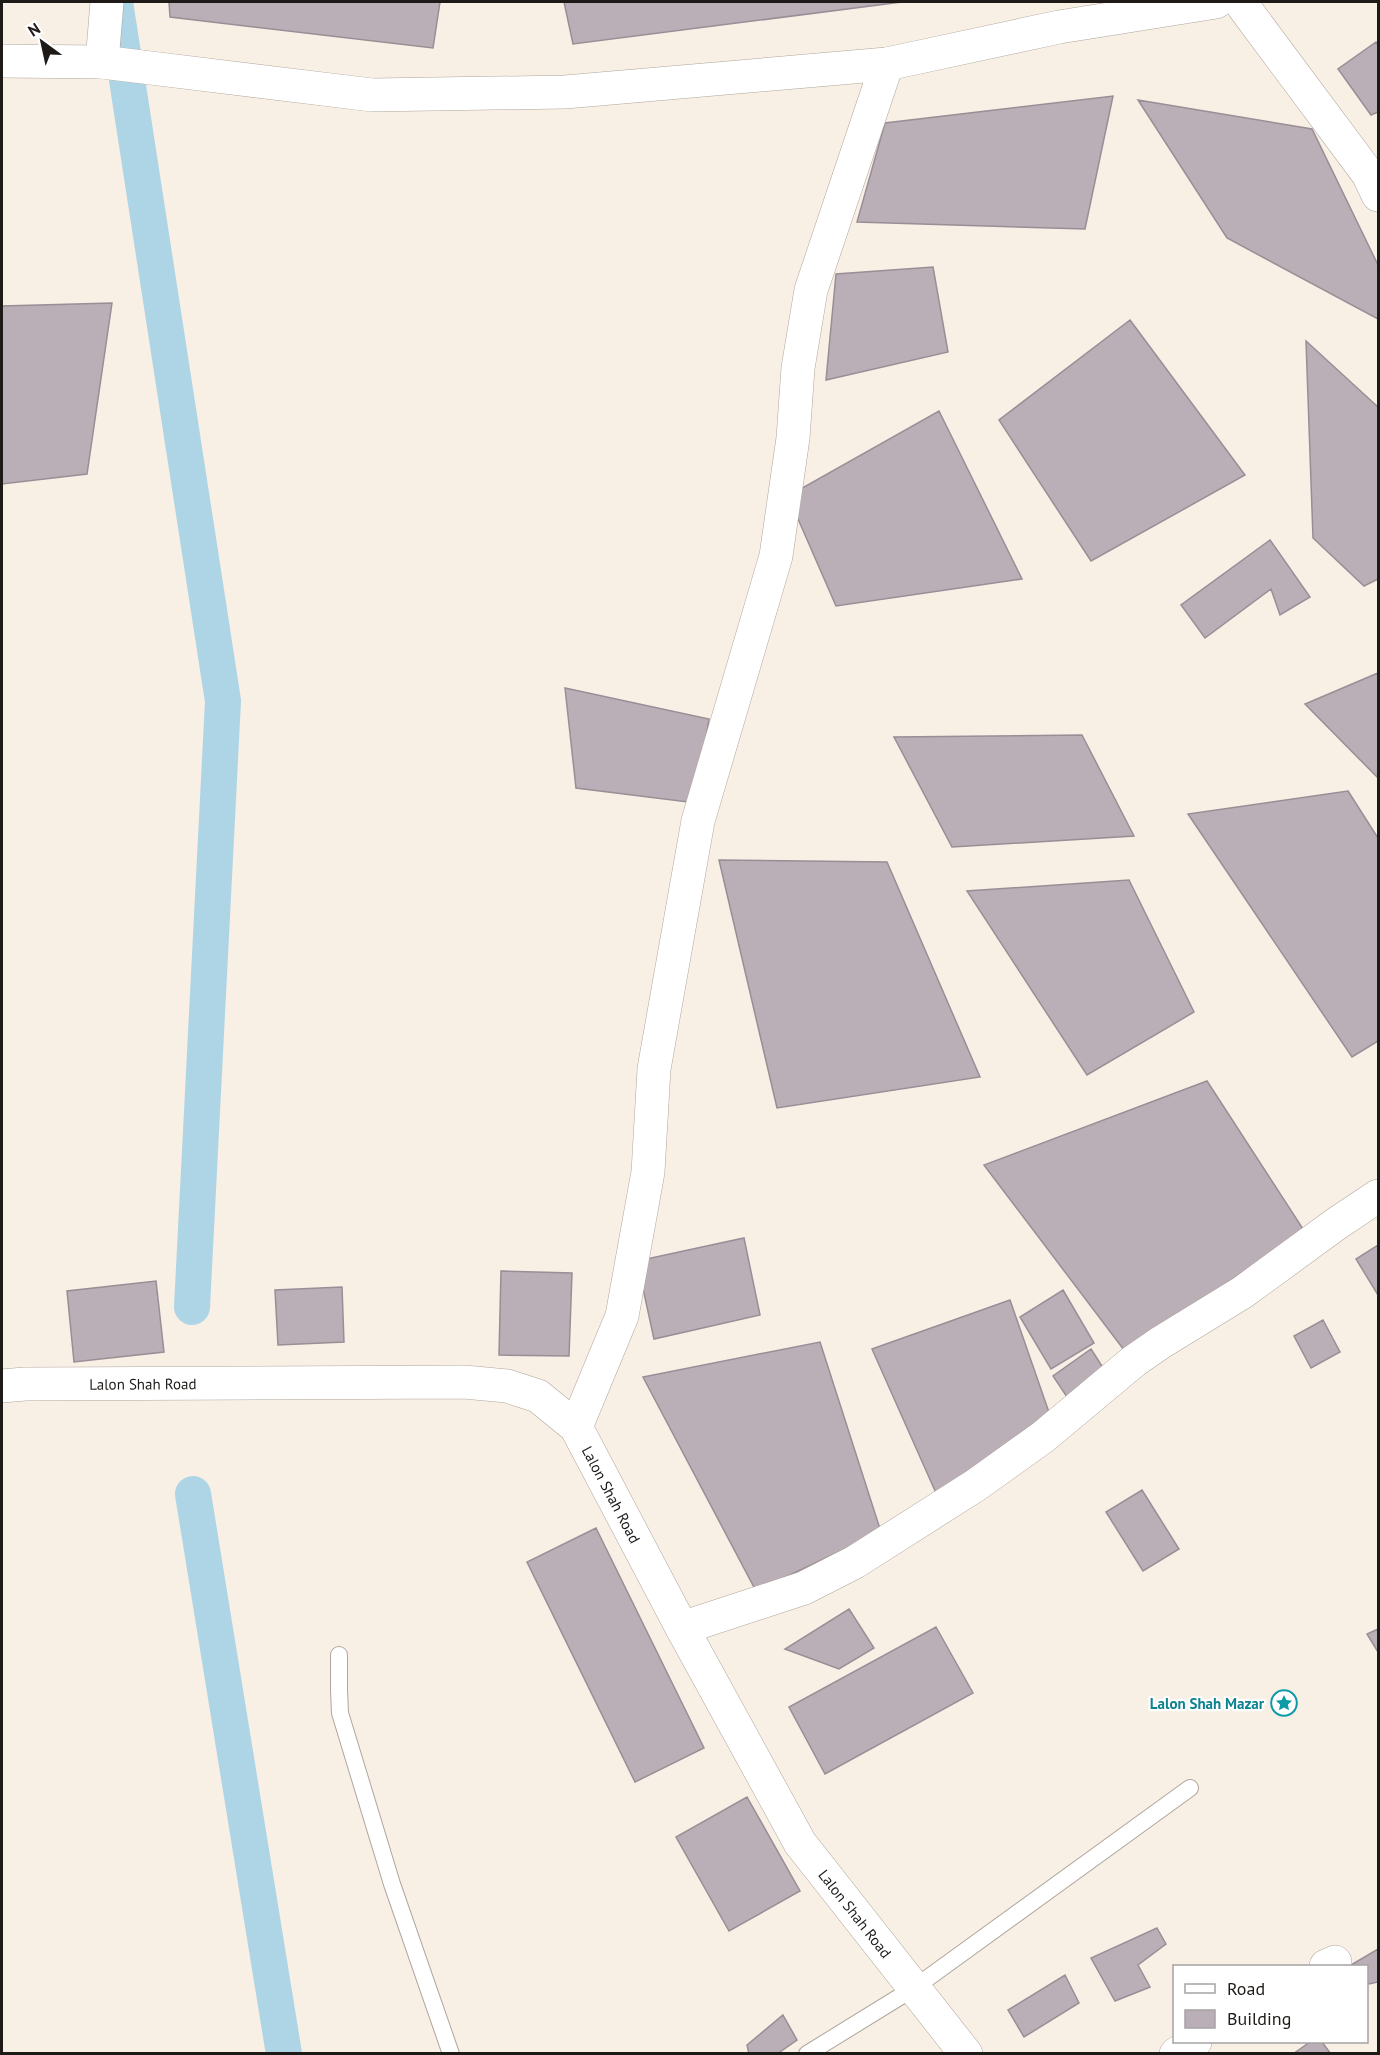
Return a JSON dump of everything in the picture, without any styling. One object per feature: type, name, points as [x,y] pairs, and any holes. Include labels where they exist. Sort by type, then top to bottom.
[{"type":"street","points":[[102,62],[107,2]]},
{"type":"street","points":[[2,61],[102,62],[372,95],[565,92],[887,64],[1059,27],[1216,2]]},
{"type":"street","points":[[1240,2],[1368,174],[1378,195]]},
{"type":"street","points":[[576,1427],[622,1316],[648,1172],[654,1069],[696,832],[776,556],[793,438],[798,368],[811,290],[887,64]]},
{"type":"street","points":[[682,1628],[804,1588],[855,1562],[976,1485],[1042,1437],[1134,1361],[1243,1292],[1378,1196]]},
{"type":"street","name":"Lalon Shah Road","points":[[2,1386],[25,1384],[464,1382],[507,1386],[538,1396],[576,1427],[800,1844],[966,2054]]},
{"type":"street","points":[[1176,2054],[1194,2043]]},
{"type":"lane","points":[[339,1654],[340,1713],[392,1884],[452,2054]]},
{"type":"lane","points":[[807,2054],[914,1988],[1190,1788]]},
{"type":"building","points":[[169,2],[440,2],[433,48],[170,17]]},
{"type":"building","points":[[564,2],[902,2],[573,44]]},
{"type":"building","points":[[1376,42],[1378,45],[1378,112],[1371,115],[1338,69]]},
{"type":"building","points":[[1113,96],[1085,229],[857,222],[885,123]]},
{"type":"building","points":[[1138,100],[1312,129],[1378,265],[1378,319],[1227,238]]},
{"type":"building","points":[[933,267],[948,352],[826,380],[836,274]]},
{"type":"building","points":[[112,303],[87,474],[2,484],[2,306]]},
{"type":"building","points":[[1130,320],[1245,475],[1091,561],[999,420]]},
{"type":"building","points":[[1306,341],[1378,407],[1378,579],[1364,586],[1313,538]]},
{"type":"building","points":[[939,411],[1022,579],[836,606],[788,496]]},
{"type":"building","points":[[1270,540],[1310,597],[1280,615],[1271,589],[1205,638],[1181,605]]},
{"type":"building","points":[[1378,673],[1378,778],[1305,704]]},
{"type":"building","points":[[565,688],[709,719],[696,803],[576,788]]},
{"type":"building","points":[[1082,735],[1134,836],[952,847],[894,737]]},
{"type":"building","points":[[1348,791],[1378,838],[1378,1041],[1352,1057],[1188,814]]},
{"type":"building","points":[[719,860],[887,862],[980,1077],[777,1108]]},
{"type":"building","points":[[1129,880],[1194,1012],[1087,1075],[967,891]]},
{"type":"building","points":[[1207,1081],[1305,1232],[1124,1350],[984,1165]]},
{"type":"building","points":[[744,1238],[760,1315],[654,1339],[637,1261]]},
{"type":"building","points":[[1378,1245],[1378,1295],[1356,1259]]},
{"type":"building","points":[[501,1271],[572,1273],[569,1356],[499,1355]]},
{"type":"building","points":[[156,1281],[164,1352],[74,1362],[67,1291]]},
{"type":"building","points":[[342,1287],[344,1342],[278,1345],[275,1290]]},
{"type":"building","points":[[1063,1290],[1094,1343],[1051,1369],[1020,1317]]},
{"type":"building","points":[[1010,1300],[1052,1421],[936,1493],[872,1349]]},
{"type":"building","points":[[1323,1320],[1340,1352],[1311,1368],[1294,1336]]},
{"type":"building","points":[[820,1342],[881,1532],[756,1591],[643,1377]]},
{"type":"building","points":[[1091,1349],[1109,1377],[1071,1403],[1053,1376]]},
{"type":"building","points":[[1142,1490],[1179,1549],[1143,1571],[1106,1512]]},
{"type":"building","points":[[596,1528],[704,1748],[635,1782],[527,1562]]},
{"type":"building","points":[[849,1609],[874,1648],[839,1669],[785,1649]]},
{"type":"building","points":[[936,1627],[973,1693],[825,1774],[789,1707]]},
{"type":"building","points":[[1378,1629],[1378,1652],[1367,1634]]},
{"type":"building","points":[[747,1797],[800,1891],[729,1931],[676,1837]]},
{"type":"building","points":[[1157,1928],[1166,1944],[1138,1965],[1150,1987],[1115,2001],[1091,1958]]},
{"type":"building","points":[[1378,1949],[1378,1982],[1368,1983],[1368,1965],[1351,1965]]},
{"type":"building","points":[[1065,1975],[1079,2003],[1024,2037],[1008,2010]]},
{"type":"building","points":[[783,2015],[797,2040],[777,2054],[749,2054],[747,2045]]},
{"type":"building","points":[[1309,2043],[1323,2043],[1331,2054],[1293,2054]]},
{"type":"waterway","points":[[115,2],[223,701],[192,1307]]},
{"type":"waterway","points":[[193,1494],[284,2054]]},
{"type":"place","name":"Lalon Shah Mazar","points":[[1284,1703]]}]
